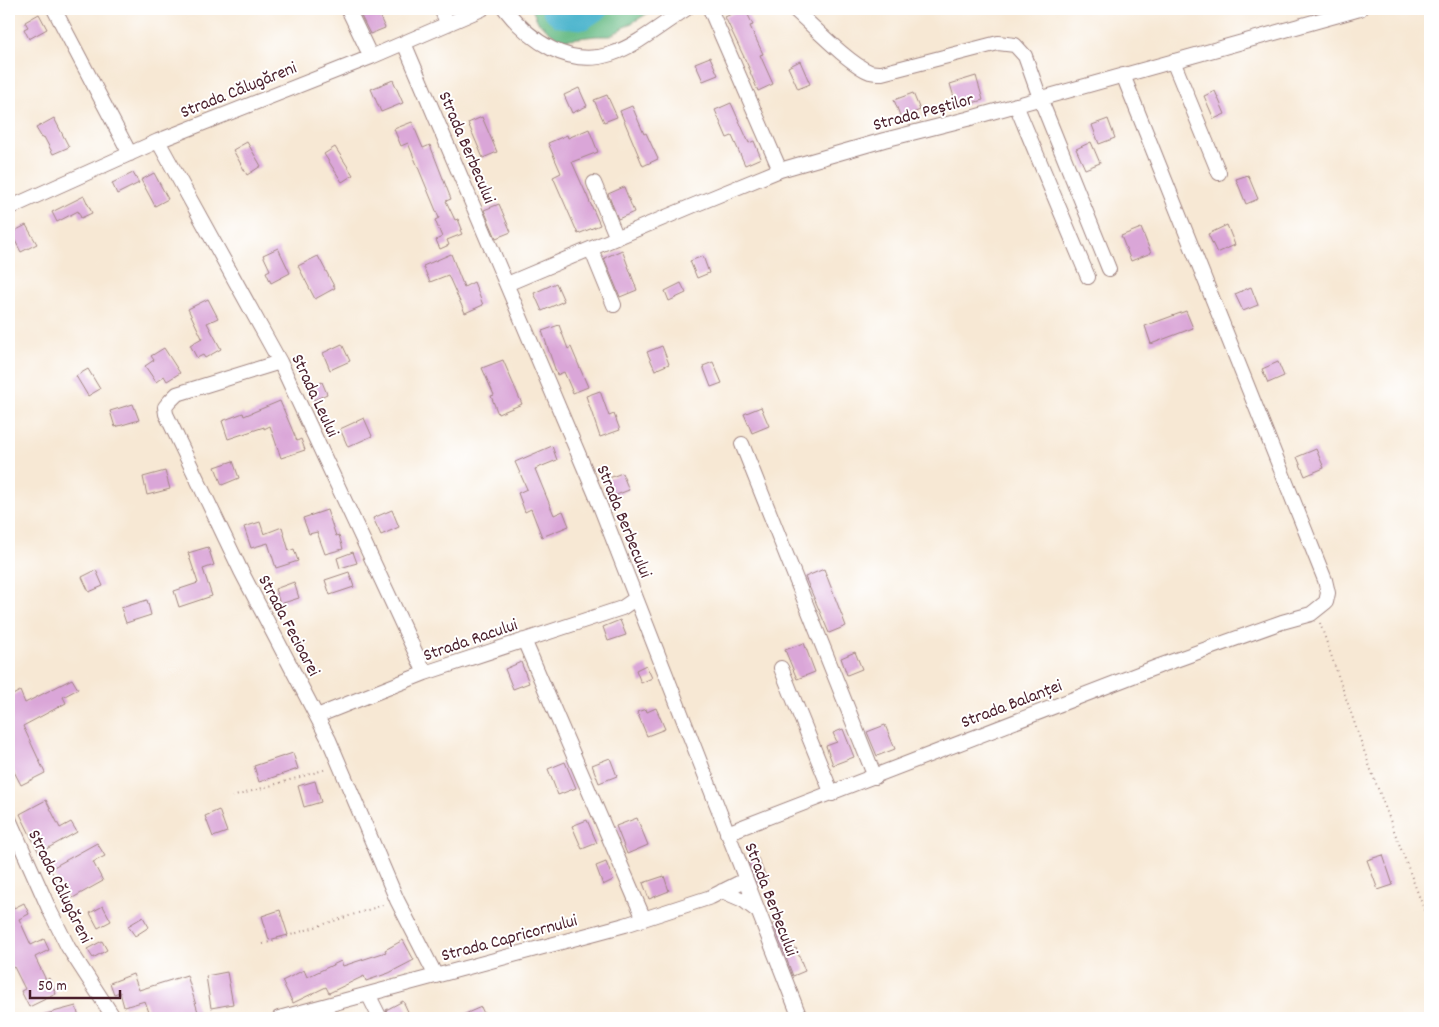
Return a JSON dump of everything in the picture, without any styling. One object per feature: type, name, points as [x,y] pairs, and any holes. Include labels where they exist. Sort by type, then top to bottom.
[{"type":"street","points":[[54,9],[130,154]]},
{"type":"street","points":[[348,9],[371,57]]},
{"type":"street","points":[[441,9],[448,24]]},
{"type":"street","name":"Strada Călugăreni","points":[[9,208],[158,141],[371,57],[482,9]]},
{"type":"street","points":[[505,9],[530,36],[546,47],[568,55],[592,58],[611,54],[686,9]]},
{"type":"street","points":[[710,9],[780,170]]},
{"type":"street","points":[[794,9],[859,66],[872,72],[882,73],[998,43],[1015,44],[1025,56],[1109,269]]},
{"type":"street","name":"Strada Peștilor","points":[[507,284],[780,170],[1360,9]]},
{"type":"street","name":"Strada Berbecului","points":[[404,43],[595,493],[800,1018]]},
{"type":"street","points":[[1173,61],[1219,173]]},
{"type":"street","points":[[1123,75],[1325,580],[1328,593],[1326,602],[1311,614]]},
{"type":"street","points":[[1016,105],[1088,277]]},
{"type":"street","name":"Strada Leului","points":[[158,141],[280,362],[425,673]]},
{"type":"street","points":[[594,183],[617,238]]},
{"type":"street","points":[[591,249],[614,305]]},
{"type":"street","name":"Strada Fecioarei","points":[[280,362],[185,390],[170,400],[165,407],[166,414],[241,571],[329,740],[397,900],[436,976]]},
{"type":"street","points":[[742,444],[875,777]]},
{"type":"street","name":"Strada Racului","points":[[317,716],[425,673],[622,608],[635,599]]},
{"type":"street","name":"Strada Balanței","points":[[727,833],[832,794],[1167,662],[1282,622],[1311,614]]},
{"type":"street","points":[[524,640],[644,919]]},
{"type":"street","points":[[781,668],[832,794]]},
{"type":"street","name":"Strada Călugăreni","points":[[9,819],[61,933],[81,968],[114,1018]]},
{"type":"street","name":"Strada Capricornului","points":[[279,1018],[644,919],[711,897],[745,880]]},
{"type":"street","points":[[722,891],[739,898],[757,910]]},
{"type":"street","points":[[368,994],[380,1018]]},
{"type":"path","points":[[1311,614],[1319,621],[1369,765],[1427,917],[1430,934]]},
{"type":"path","points":[[232,797],[338,765]]},
{"type":"path","points":[[263,944],[397,900]]},
{"type":"green space","points":[[532,9],[655,9],[610,36],[560,40],[538,22]]},
{"type":"building","points":[[376,9],[385,28],[370,34],[360,14]]},
{"type":"building","points":[[745,9],[753,25],[750,26],[763,54],[760,55],[773,84],[758,91],[725,17]]},
{"type":"building","points":[[39,14],[47,29],[29,39],[24,29],[28,27],[25,22]]},
{"type":"building","points":[[710,57],[718,75],[703,81],[695,63]]},
{"type":"building","points":[[800,61],[810,84],[798,89],[788,67]]},
{"type":"building","points":[[976,76],[983,100],[957,107],[950,84]]},
{"type":"building","points":[[393,80],[403,103],[381,112],[371,89]]},
{"type":"building","points":[[579,88],[587,106],[572,113],[564,95]]},
{"type":"building","points":[[1215,91],[1225,114],[1214,119],[1204,96]]},
{"type":"building","points":[[913,93],[920,110],[901,118],[894,100]]},
{"type":"building","points":[[607,95],[617,117],[604,122],[594,100]]},
{"type":"building","points":[[731,103],[749,143],[754,141],[761,158],[745,165],[732,136],[727,138],[715,110]]},
{"type":"building","points":[[632,106],[644,134],[646,133],[658,159],[643,166],[620,111]]},
{"type":"building","points":[[482,117],[497,152],[483,158],[468,123]]},
{"type":"building","points":[[54,118],[69,147],[53,154],[44,137],[42,138],[36,128]]},
{"type":"building","points":[[1108,119],[1115,138],[1099,144],[1092,125]]},
{"type":"building","points":[[412,122],[423,148],[430,145],[451,199],[446,201],[455,220],[458,219],[462,229],[460,230],[462,234],[447,240],[449,245],[440,249],[436,240],[442,237],[435,220],[439,218],[408,143],[401,146],[394,129]]},
{"type":"building","points":[[589,129],[598,152],[572,162],[600,225],[578,234],[553,177],[561,173],[548,143],[567,135],[568,138]]},
{"type":"building","points":[[247,142],[261,166],[247,175],[233,150]]},
{"type":"building","points":[[1091,142],[1100,163],[1085,169],[1076,149]]},
{"type":"building","points":[[335,147],[353,175],[342,182],[324,154]]},
{"type":"building","points":[[133,173],[139,183],[117,194],[112,183]]},
{"type":"building","points":[[154,173],[168,199],[155,206],[141,180]]},
{"type":"building","points":[[1248,175],[1258,199],[1246,204],[1236,179]]},
{"type":"building","points":[[624,187],[634,212],[618,219],[608,194]]},
{"type":"building","points":[[84,196],[92,213],[81,218],[78,211],[57,222],[52,212]]},
{"type":"building","points":[[499,204],[511,232],[496,238],[484,210]]},
{"type":"building","points":[[26,225],[37,244],[21,252],[11,233]]},
{"type":"building","points":[[1227,225],[1235,245],[1217,253],[1208,234]]},
{"type":"building","points":[[1141,228],[1151,253],[1131,261],[1121,236]]},
{"type":"building","points":[[278,248],[290,273],[271,283],[266,272],[270,270],[263,255]]},
{"type":"building","points":[[622,250],[637,290],[620,297],[604,258]]},
{"type":"building","points":[[451,254],[464,287],[474,282],[483,305],[465,313],[448,275],[430,282],[423,266]]},
{"type":"building","points":[[318,256],[335,288],[315,299],[298,266]]},
{"type":"building","points":[[703,256],[709,273],[697,278],[690,261]]},
{"type":"building","points":[[556,283],[564,301],[542,311],[534,293]]},
{"type":"building","points":[[681,283],[686,293],[669,301],[665,291]]},
{"type":"building","points":[[1251,287],[1258,305],[1243,311],[1235,294]]},
{"type":"building","points":[[208,299],[218,318],[207,323],[221,349],[205,358],[203,355],[197,358],[190,345],[202,338],[188,309]]},
{"type":"building","points":[[1186,311],[1193,328],[1151,344],[1145,326]]},
{"type":"building","points":[[559,325],[568,349],[571,347],[588,387],[573,393],[564,372],[557,375],[542,331]]},
{"type":"building","points":[[342,344],[350,361],[330,370],[323,353]]},
{"type":"building","points":[[662,346],[669,364],[655,370],[647,352]]},
{"type":"building","points":[[164,348],[180,373],[167,381],[164,376],[156,382],[145,366],[154,360],[151,356]]},
{"type":"building","points":[[503,360],[522,404],[498,414],[491,396],[494,395],[482,368]]},
{"type":"building","points":[[713,362],[722,383],[711,387],[703,366]]},
{"type":"building","points":[[1278,362],[1284,376],[1268,383],[1262,369]]},
{"type":"building","points":[[88,369],[100,389],[88,396],[76,376]]},
{"type":"building","points":[[322,382],[327,394],[314,400],[308,388]]},
{"type":"building","points":[[600,391],[609,416],[614,414],[620,430],[600,437],[586,396]]},
{"type":"building","points":[[280,401],[297,441],[301,439],[305,450],[281,458],[270,426],[228,439],[222,421],[243,413],[244,416]]},
{"type":"building","points":[[133,404],[139,420],[115,427],[110,411]]},
{"type":"building","points":[[761,407],[769,426],[752,433],[744,414]]},
{"type":"building","points":[[364,418],[372,436],[348,447],[340,429]]},
{"type":"building","points":[[552,446],[557,460],[535,469],[554,515],[563,511],[569,526],[542,537],[531,509],[525,512],[518,493],[527,489],[515,462]]},
{"type":"building","points":[[1316,449],[1324,468],[1305,476],[1297,457]]},
{"type":"building","points":[[233,461],[239,478],[222,485],[215,467]]},
{"type":"building","points":[[165,471],[170,489],[147,495],[143,477]]},
{"type":"building","points":[[622,473],[629,490],[611,497],[604,480]]},
{"type":"building","points":[[327,510],[336,536],[339,535],[343,549],[325,554],[317,532],[309,534],[303,518]]},
{"type":"building","points":[[392,510],[399,527],[381,535],[373,518]]},
{"type":"building","points":[[260,522],[264,534],[282,527],[289,551],[294,549],[298,561],[276,568],[268,543],[251,548],[244,527]]},
{"type":"building","points":[[208,547],[214,565],[203,569],[212,596],[179,607],[174,591],[198,583],[188,553]]},
{"type":"building","points":[[353,552],[357,563],[340,568],[337,558]]},
{"type":"building","points":[[824,569],[846,626],[829,633],[805,577]]},
{"type":"building","points":[[96,570],[103,586],[89,592],[82,577]]},
{"type":"building","points":[[349,572],[354,587],[330,595],[325,580]]},
{"type":"building","points":[[294,582],[299,598],[280,604],[275,589]]},
{"type":"building","points":[[147,600],[151,615],[126,623],[121,608]]},
{"type":"building","points":[[620,620],[626,635],[608,641],[603,627]]},
{"type":"building","points":[[804,643],[815,672],[797,679],[785,650]]},
{"type":"building","points":[[855,652],[862,669],[847,675],[841,658]]},
{"type":"building","points":[[521,662],[529,683],[513,689],[505,669]]},
{"type":"building","points":[[646,665],[652,678],[641,683],[636,670]]},
{"type":"building","points":[[72,679],[78,689],[63,697],[66,703],[23,726],[45,773],[21,785],[9,762],[9,697],[20,691],[25,703]]},
{"type":"building","points":[[656,708],[665,729],[647,736],[637,712],[646,709],[647,712]]},
{"type":"building","points":[[885,725],[895,749],[877,756],[867,732]]},
{"type":"building","points":[[843,729],[854,757],[833,765],[826,746],[837,742],[833,733]]},
{"type":"building","points":[[293,753],[298,769],[259,782],[254,766]]},
{"type":"building","points":[[610,758],[617,776],[599,783],[592,765]]},
{"type":"building","points":[[565,762],[576,788],[558,795],[548,769]]},
{"type":"building","points":[[315,781],[321,802],[304,807],[298,786]]},
{"type":"building","points":[[46,800],[60,828],[71,822],[77,832],[39,853],[20,814]]},
{"type":"building","points":[[219,810],[227,832],[213,837],[205,816]]},
{"type":"building","points":[[637,818],[648,845],[627,854],[616,826]]},
{"type":"building","points":[[587,820],[597,843],[582,849],[572,826]]},
{"type":"building","points":[[97,843],[105,856],[93,862],[103,881],[69,900],[50,869]]},
{"type":"building","points":[[1383,855],[1393,885],[1378,890],[1367,860]]},
{"type":"building","points":[[758,858],[768,882],[758,886],[748,862]]},
{"type":"building","points":[[606,862],[613,880],[603,885],[596,866]]},
{"type":"building","points":[[664,876],[669,891],[649,899],[643,883]]},
{"type":"building","points":[[9,897],[14,908],[24,903],[29,914],[19,919],[31,945],[44,939],[49,950],[35,957],[46,980],[49,978],[56,994],[29,1007],[21,991],[25,989],[14,967],[9,970]]},
{"type":"building","points":[[103,906],[111,921],[98,928],[90,913]]},
{"type":"building","points":[[280,910],[288,935],[269,940],[262,916]]},
{"type":"building","points":[[143,917],[149,927],[135,936],[128,926]]},
{"type":"building","points":[[783,920],[805,971],[793,976],[773,924]]},
{"type":"building","points":[[403,940],[414,960],[389,973],[366,981],[364,976],[329,993],[326,987],[293,1003],[282,981],[304,970],[307,977],[341,961],[343,966],[386,952],[385,950]]},
{"type":"building","points":[[102,941],[107,950],[93,958],[87,949]]},
{"type":"building","points":[[227,972],[233,1004],[211,1008],[206,976]]},
{"type":"building","points":[[133,974],[139,990],[187,975],[198,1012],[176,1018],[151,1018],[145,1001],[124,1007],[120,992],[114,994],[110,983]]},
{"type":"building","points":[[403,1001],[411,1018],[389,1018],[386,1010]]},
{"type":"building","points":[[76,1006],[79,1018],[43,1018],[42,1015]]},
{"type":"building","points":[[481,1007],[486,1018],[456,1018]]},
{"type":"waterway","points":[[552,9],[560,17],[583,19],[598,9]]}]
